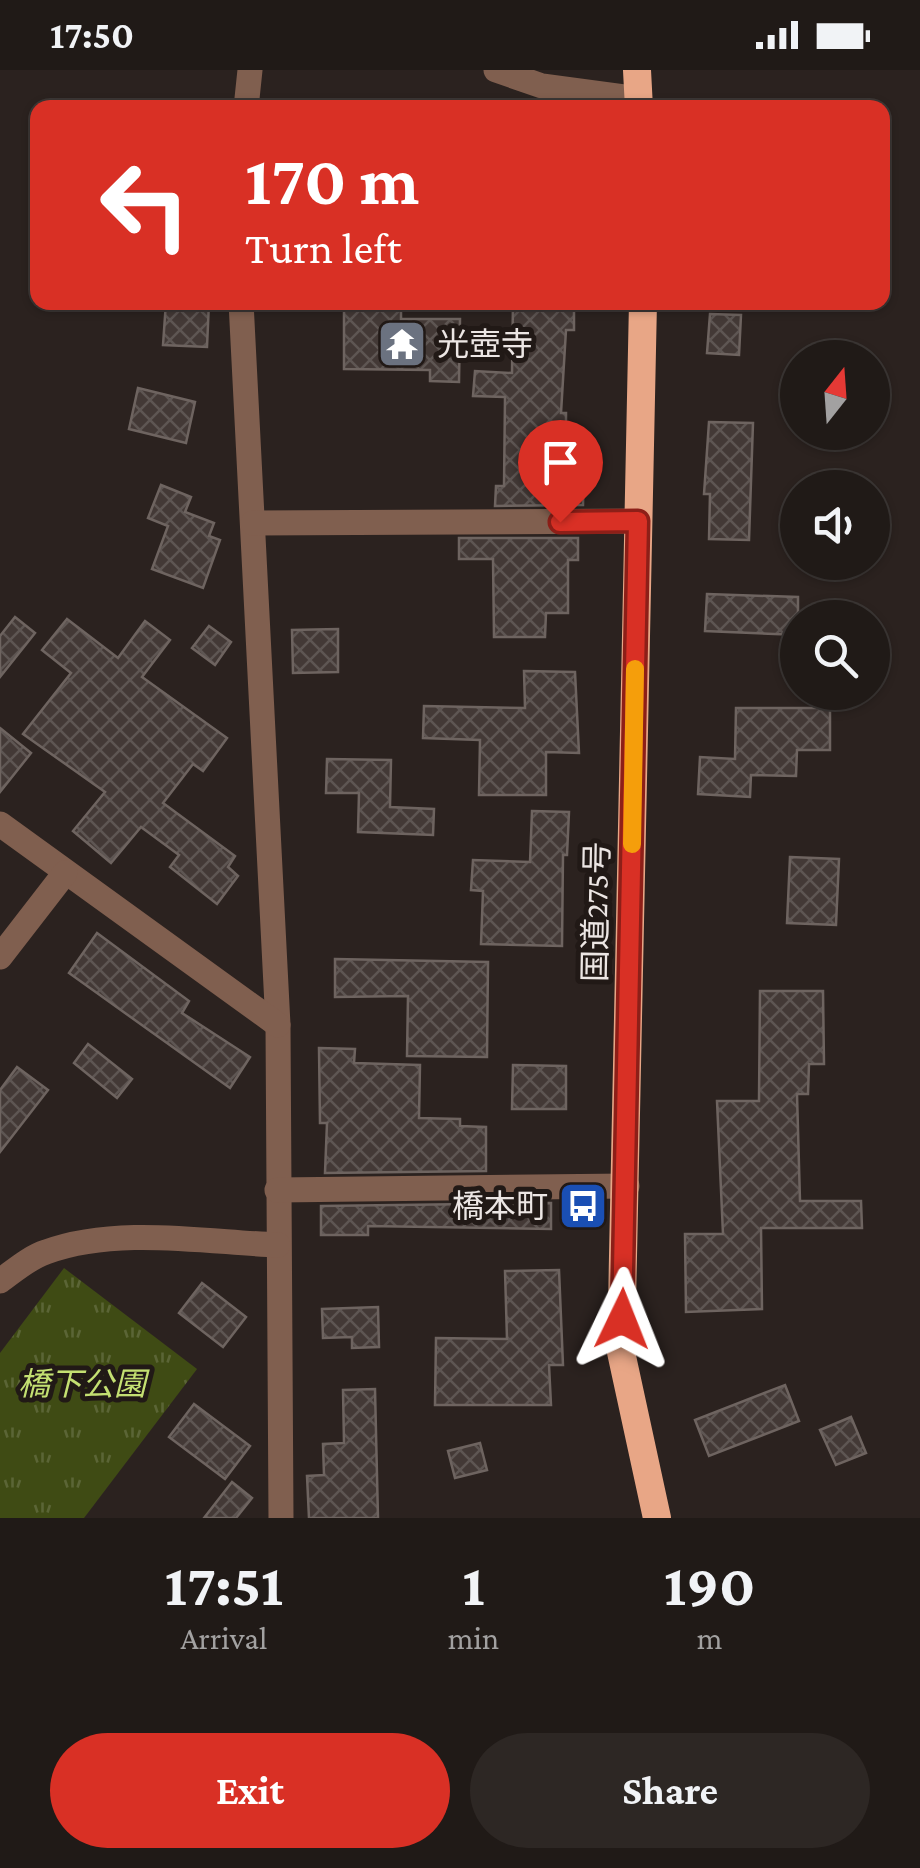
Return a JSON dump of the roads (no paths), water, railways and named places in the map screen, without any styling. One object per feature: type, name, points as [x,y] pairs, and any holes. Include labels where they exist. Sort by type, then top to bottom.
[{"type":"highway","points":[[637,70],[639,100]]},
{"type":"highway","name":"国道275号","points":[[643,310],[621,1352],[657,1518]]},
{"type":"street","points":[[247,100],[250,70]]},
{"type":"street","points":[[496,70],[542,86],[622,100]]},
{"type":"street","points":[[241,310],[278,1025],[281,1518]]},
{"type":"street","points":[[253,523],[638,521]]},
{"type":"street","points":[[0,824],[278,1025]]},
{"type":"street","points":[[0,958],[65,873]]},
{"type":"street","points":[[278,1190],[627,1186]]},
{"type":"street","points":[[0,1281],[43,1252],[86,1242],[149,1239],[278,1245]]},
{"type":"place","name":"光壺寺","points":[[402,344]]},
{"type":"place","name":"橋本町","points":[[583,1206]]},
{"type":"park label","name":"橋下公園","points":[[82,1384]]}]
